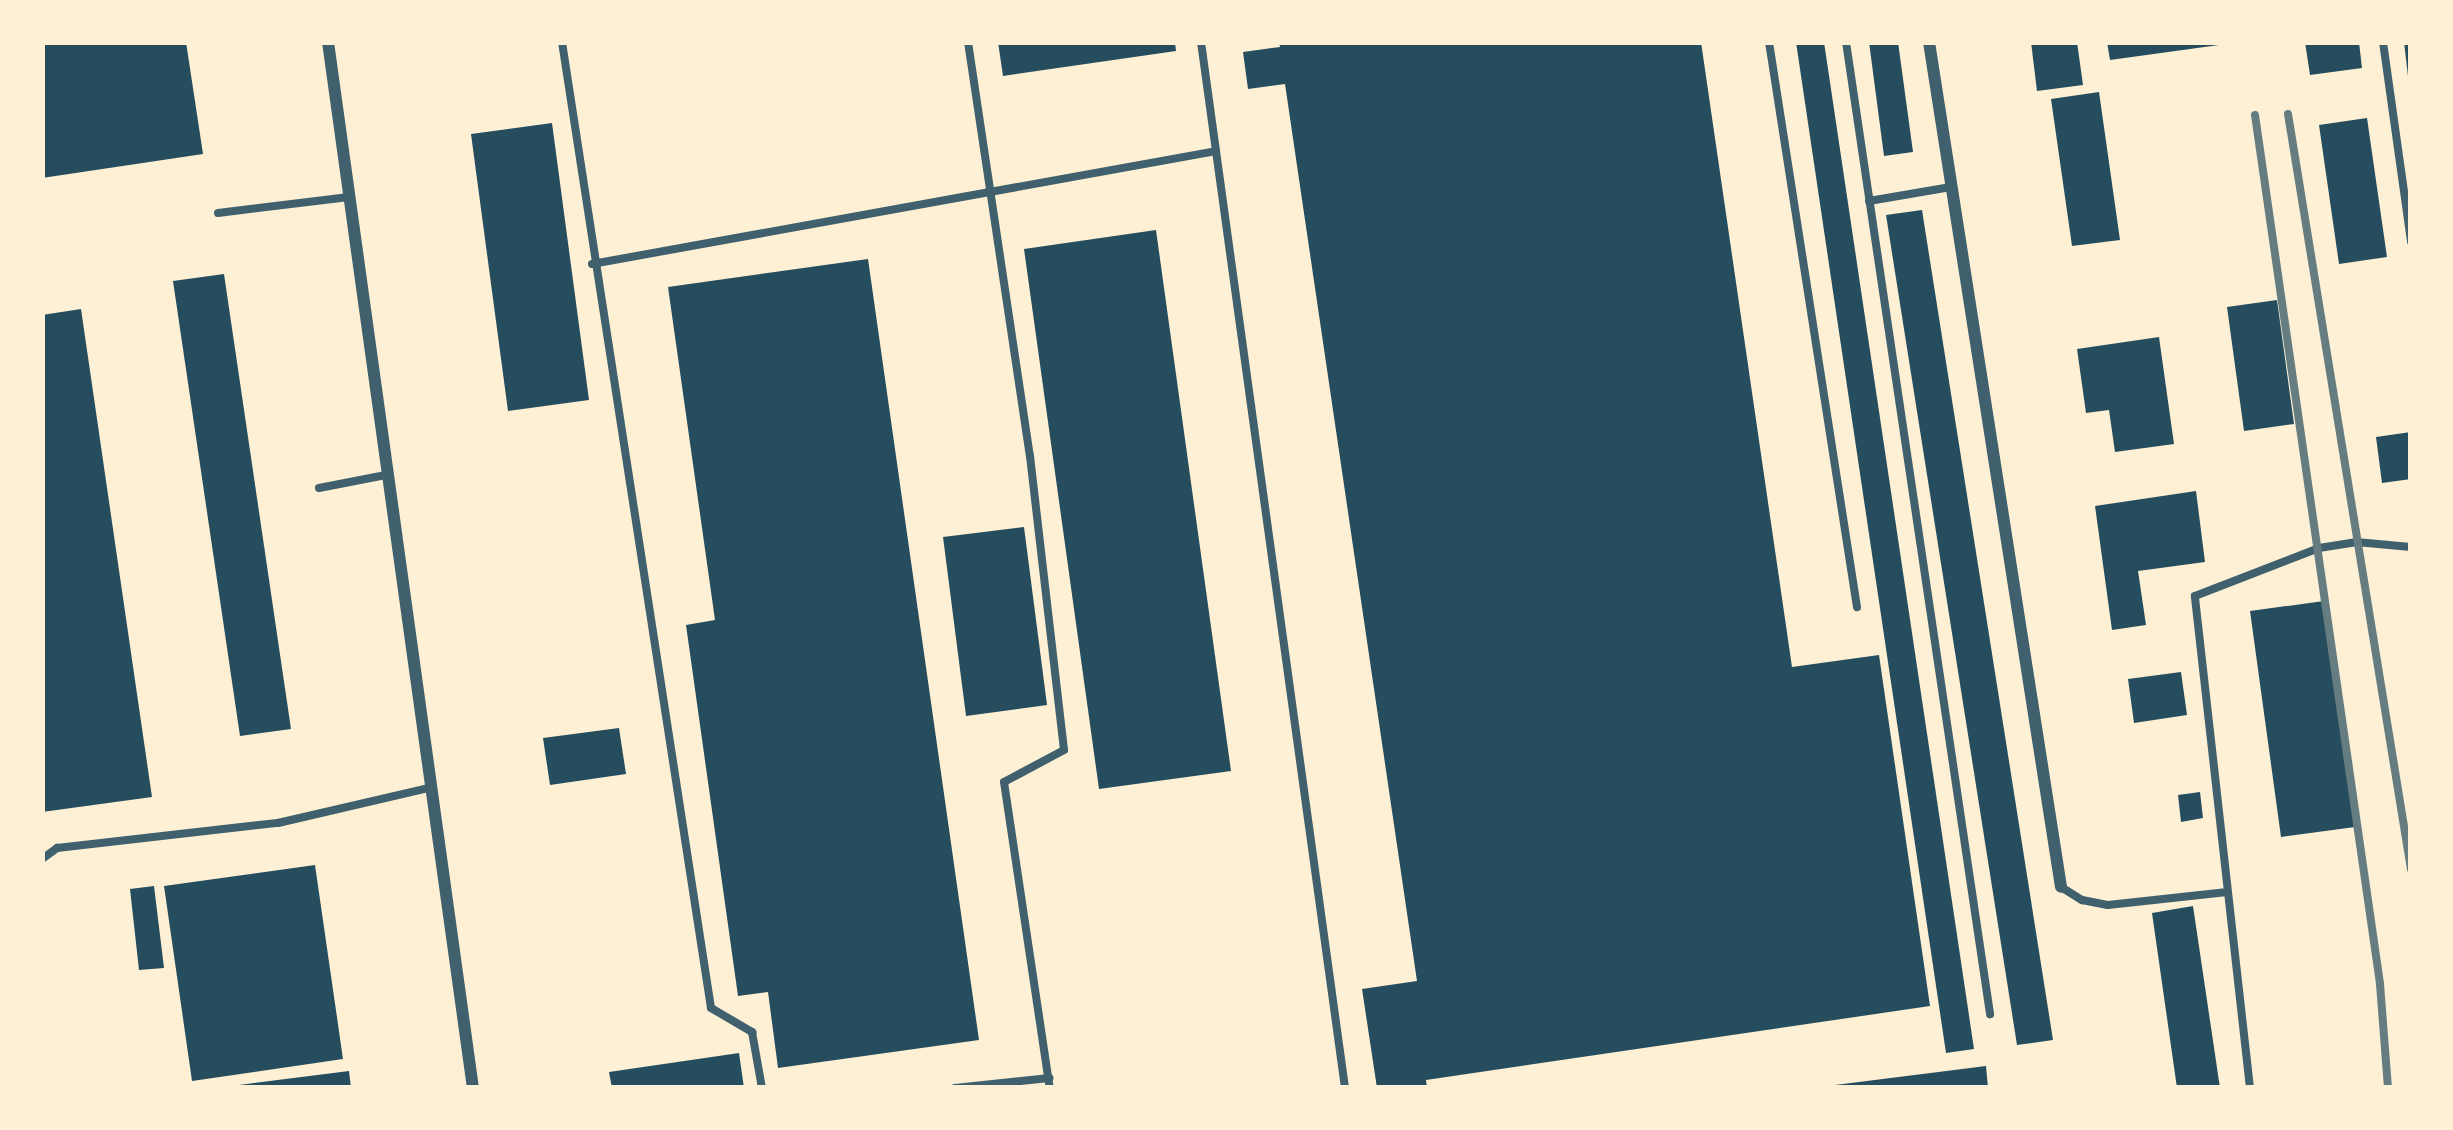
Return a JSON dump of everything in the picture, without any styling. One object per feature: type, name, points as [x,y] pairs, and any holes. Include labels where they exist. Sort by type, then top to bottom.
[{"type":"street","points":[[328,42],[472,1088]]},
{"type":"street","points":[[1929,42],[2061,887]]},
{"type":"lane","points":[[562,42],[592,264],[711,1008],[752,1032],[762,1088]]},
{"type":"lane","points":[[955,1088],[1049,1083],[1004,782],[1064,750],[1030,456],[968,42]]},
{"type":"lane","points":[[1201,42],[1345,1088]]},
{"type":"lane","points":[[1769,42],[1857,607]]},
{"type":"lane","points":[[1846,42],[1990,1014]]},
{"type":"lane","points":[[2383,42],[2411,242]]},
{"type":"lane","points":[[592,264],[1216,151]]},
{"type":"lane","points":[[1869,201],[1951,187]]},
{"type":"lane","points":[[218,213],[349,197]]},
{"type":"lane","points":[[319,488],[386,475]]},
{"type":"lane","points":[[2250,1088],[2195,596],[2319,548],[2356,542],[2410,544]]},
{"type":"lane","points":[[42,859],[57,848],[278,823],[428,788]]},
{"type":"lane","points":[[2061,887],[2082,900],[2108,905],[2227,892]]},
{"type":"building","points":[[42,42],[186,42],[203,154],[42,178]]},
{"type":"building","points":[[998,42],[1175,42],[1176,51],[1003,76]]},
{"type":"building","points":[[1279,42],[1701,42],[1792,667],[1879,655],[1930,1006],[1426,1080],[1427,1088],[1377,1088],[1362,989],[1417,981],[1285,84],[1248,89],[1243,52],[1280,47]]},
{"type":"building","points":[[1796,42],[1824,42],[1974,1049],[1946,1053]]},
{"type":"building","points":[[1869,42],[1898,42],[1913,152],[1884,156]]},
{"type":"building","points":[[2031,42],[2077,42],[2083,85],[2037,91]]},
{"type":"building","points":[[2107,42],[2219,42],[2219,45],[2110,60]]},
{"type":"building","points":[[2305,42],[2359,42],[2362,68],[2310,75]]},
{"type":"building","points":[[2404,42],[2411,42],[2411,76],[2408,76]]},
{"type":"building","points":[[2099,92],[2120,240],[2072,246],[2051,99]]},
{"type":"building","points":[[2367,118],[2387,257],[2339,264],[2319,125]]},
{"type":"building","points":[[552,123],[589,400],[508,411],[471,134]]},
{"type":"building","points":[[1922,210],[2053,1040],[2017,1045],[1886,215]]},
{"type":"building","points":[[1156,230],[1231,771],[1099,789],[1024,249]]},
{"type":"building","points":[[868,259],[979,1040],[778,1068],[768,992],[738,996],[686,625],[715,620],[668,287]]},
{"type":"building","points":[[224,274],[291,729],[240,736],[173,281]]},
{"type":"building","points":[[2277,300],[2294,424],[2244,431],[2227,307]]},
{"type":"building","points":[[81,309],[152,797],[42,812],[42,315]]},
{"type":"building","points":[[2159,337],[2174,444],[2115,452],[2109,410],[2086,413],[2077,349]]},
{"type":"building","points":[[2411,432],[2411,479],[2382,483],[2376,437]]},
{"type":"building","points":[[2196,491],[2205,562],[2138,571],[2146,625],[2112,630],[2095,506]]},
{"type":"building","points":[[1024,527],[1047,705],[966,716],[943,537]]},
{"type":"building","points":[[2324,601],[2355,827],[2281,837],[2250,611]]},
{"type":"building","points":[[2181,672],[2187,715],[2134,723],[2128,679]]},
{"type":"building","points":[[619,728],[626,774],[550,785],[543,738]]},
{"type":"building","points":[[2200,792],[2203,818],[2181,822],[2178,795]]},
{"type":"building","points":[[315,865],[343,1059],[192,1081],[164,886]]},
{"type":"building","points":[[154,886],[164,968],[139,970],[130,889]]},
{"type":"building","points":[[2193,906],[2220,1088],[2177,1088],[2152,913]]},
{"type":"building","points":[[739,1053],[744,1088],[612,1088],[609,1072]]},
{"type":"building","points":[[1986,1066],[1988,1088],[1835,1085]]},
{"type":"building","points":[[349,1071],[351,1088],[239,1088],[239,1085]]},
{"type":"railway","points":[[2288,114],[2411,869]]},
{"type":"railway","points":[[2255,115],[2380,984],[2388,1088]]}]
